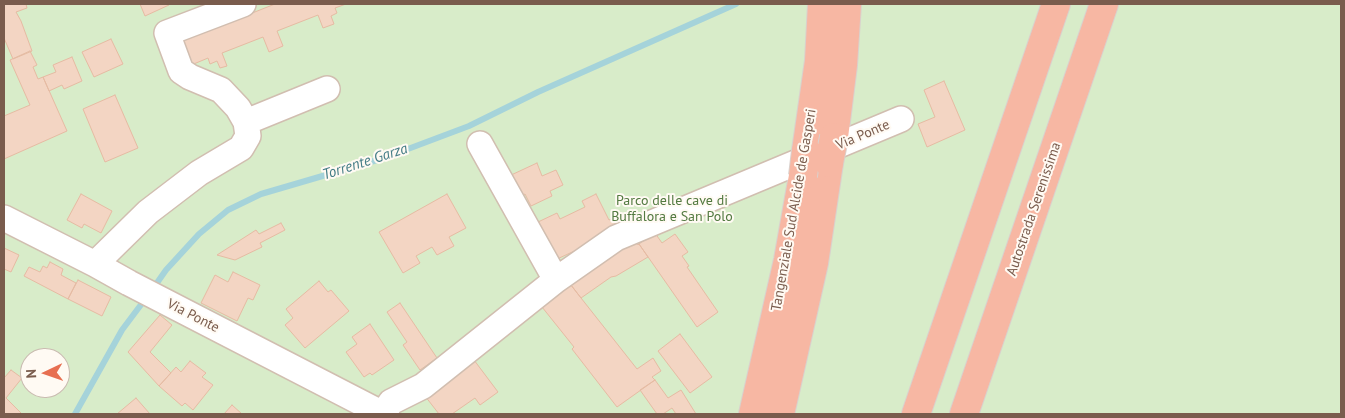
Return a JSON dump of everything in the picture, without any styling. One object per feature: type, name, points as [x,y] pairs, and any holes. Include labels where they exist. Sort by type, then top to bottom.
[{"type":"highway","points":[[916,414],[1056,4]]},
{"type":"highway","name":"Autostrada Serenissima","points":[[964,414],[1104,4]]},
{"type":"highway","name":"Tangenziale Sud Alcide de Gasperi","points":[[753,414],[788,260],[843,65],[831,5]]},
{"type":"highway","name":"Tangenziale Sud Alcide de Gasperi","points":[[780,414],[814,263],[818,157]]},
{"type":"street","points":[[95,264],[148,212],[199,173],[241,148],[248,136],[246,122],[238,108],[221,90],[190,78],[181,71],[167,33],[243,4]]},
{"type":"street","points":[[246,122],[327,89]]},
{"type":"street","name":"Via Ponte","points":[[4,218],[383,414],[392,402],[422,386],[556,280],[616,238],[901,119]]},
{"type":"street","points":[[480,144],[556,280]]},
{"type":"green space","name":"Parco delle cave di Buffalora e San Polo","points":[[4,4],[1341,4],[1341,414],[4,414]]},
{"type":"building","points":[[4,4],[26,4],[27,8],[16,12],[32,51],[13,59],[4,38]]},
{"type":"building","points":[[140,4],[169,4],[169,5],[145,16]]},
{"type":"building","points":[[275,4],[346,4],[335,8],[337,13],[331,16],[334,24],[323,28],[318,15],[277,31],[283,46],[269,52],[263,37],[222,53],[227,66],[220,68],[217,61],[210,64],[208,58],[189,66],[179,42]]},
{"type":"building","points":[[111,39],[123,64],[94,77],[82,52]]},
{"type":"building","points":[[30,51],[37,65],[33,67],[38,79],[43,77],[67,131],[4,159],[4,116],[30,105],[10,60]]},
{"type":"building","points":[[72,57],[82,81],[64,89],[62,85],[49,91],[43,77],[56,72],[53,65]]},
{"type":"building","points":[[944,81],[965,130],[927,147],[918,124],[935,117],[924,90]]},
{"type":"building","points":[[115,95],[138,148],[105,162],[83,109]]},
{"type":"building","points":[[537,163],[542,176],[556,170],[563,185],[550,191],[552,196],[531,206],[525,194],[519,197],[509,176]]},
{"type":"building","points":[[81,194],[112,211],[101,233],[84,224],[82,228],[67,220]]},
{"type":"building","points":[[447,194],[466,228],[449,237],[454,246],[437,255],[432,247],[416,256],[420,263],[403,273],[379,232]]},
{"type":"building","points":[[596,194],[609,220],[618,216],[624,228],[555,260],[538,222],[557,213],[560,219],[585,207],[582,201]]},
{"type":"building","points":[[281,223],[285,230],[260,243],[262,247],[235,260],[217,255],[256,230],[259,234]]},
{"type":"building","points":[[655,233],[662,243],[675,234],[688,252],[682,256],[689,266],[687,267],[718,312],[697,327],[639,244]]},
{"type":"building","points":[[635,238],[648,257],[611,277],[581,298],[568,281]]},
{"type":"building","points":[[4,248],[19,255],[11,272],[4,269]]},
{"type":"building","points":[[50,262],[63,269],[61,275],[76,283],[68,299],[24,276],[29,267],[40,272],[43,266],[47,268]]},
{"type":"building","points":[[233,272],[260,285],[253,300],[248,298],[237,321],[201,303],[215,275],[228,282]]},
{"type":"building","points":[[78,280],[111,297],[102,316],[68,299]]},
{"type":"building","points":[[319,281],[328,292],[331,290],[349,311],[305,348],[285,325],[293,318],[286,309]]},
{"type":"building","points":[[570,284],[637,369],[653,358],[661,371],[652,377],[655,380],[617,407],[572,349],[574,347],[542,307]]},
{"type":"building","points":[[400,303],[437,358],[420,370],[403,345],[407,342],[387,312]]},
{"type":"building","points":[[160,315],[172,325],[150,352],[171,373],[159,386],[128,352]]},
{"type":"building","points":[[370,324],[394,360],[372,375],[370,373],[364,377],[346,352],[357,344],[352,337]]},
{"type":"building","points":[[680,334],[712,377],[690,393],[658,351]]},
{"type":"building","points":[[474,360],[498,392],[480,405],[475,398],[452,414],[439,414],[425,396]]},
{"type":"building","points":[[190,361],[206,373],[202,377],[213,385],[193,410],[185,403],[182,406],[159,386],[176,367],[181,372]]},
{"type":"building","points":[[11,370],[20,377],[20,380],[6,398],[22,414],[4,414],[4,378]]},
{"type":"building","points":[[655,380],[668,398],[681,390],[696,414],[676,414],[672,408],[663,414],[657,414],[640,390]]},
{"type":"building","points":[[136,398],[150,414],[117,414]]},
{"type":"building","points":[[232,405],[242,414],[224,414]]},
{"type":"waterway","name":"Torrente Garza","points":[[152,290],[166,270],[199,234],[228,210],[261,194],[384,158],[469,126],[538,92],[736,4]]},
{"type":"waterway","name":"Torrente Garza","points":[[75,414],[122,330],[146,298]]}]
